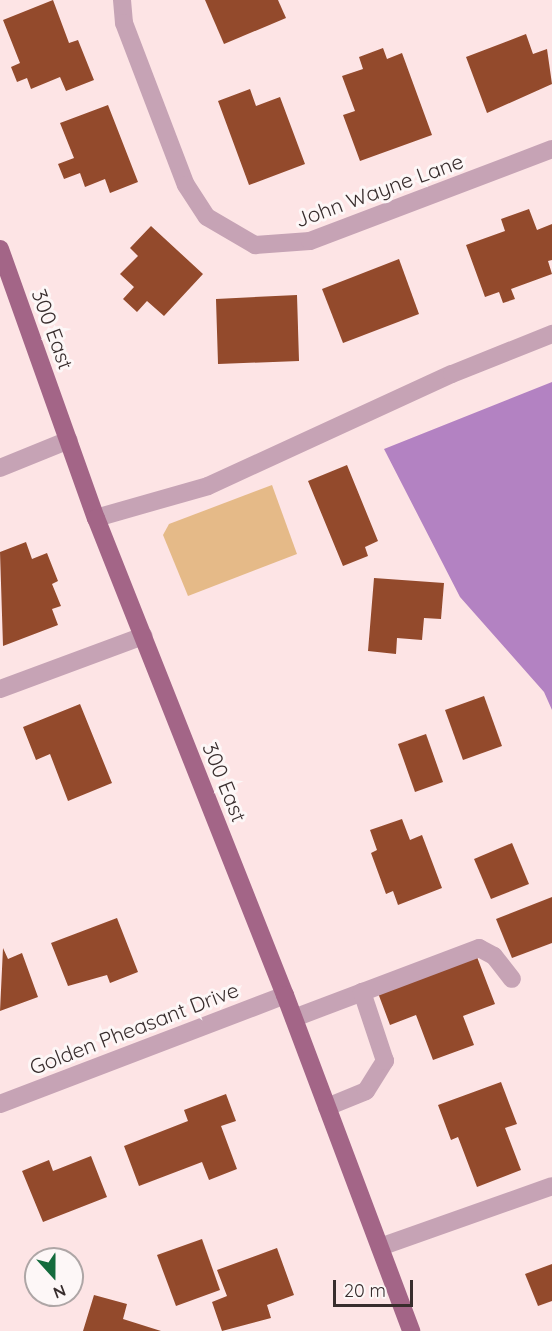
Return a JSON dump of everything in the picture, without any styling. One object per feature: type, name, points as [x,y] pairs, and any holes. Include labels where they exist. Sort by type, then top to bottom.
[{"type":"main road","name":"300 East","points":[[0,249],[96,518],[285,994],[411,1331]]},
{"type":"street","name":"John Wayne Lane","points":[[122,0],[124,23],[186,185],[207,217],[255,245],[310,241],[552,149]]},
{"type":"street","points":[[96,518],[208,486],[452,374],[552,334]]},
{"type":"street","points":[[0,468],[69,440]]},
{"type":"street","points":[[0,689],[143,636]]},
{"type":"street","points":[[294,1018],[479,948],[494,956],[512,979]]},
{"type":"street","points":[[327,1107],[366,1091],[385,1061],[363,992]]},
{"type":"street","name":"Golden Pheasant Drive","points":[[0,1104],[285,994]]},
{"type":"street","points":[[380,1247],[552,1186]]},
{"type":"shaded area","points":[[552,382],[552,710],[544,692],[460,597],[384,449]]},
{"type":"shaded area","points":[[272,485],[297,554],[188,596],[163,535],[169,524]]},
{"type":"building","points":[[53,0],[69,43],[78,40],[94,80],[66,91],[60,77],[31,89],[27,78],[17,82],[11,67],[20,63],[3,20]]},
{"type":"building","points":[[205,0],[278,0],[286,18],[224,44]]},
{"type":"building","points":[[526,34],[533,54],[547,49],[552,84],[487,113],[466,57]]},
{"type":"building","points":[[383,48],[387,59],[402,53],[432,135],[360,161],[343,115],[355,111],[342,76],[363,69],[359,57]]},
{"type":"building","points":[[250,89],[256,106],[280,97],[305,164],[249,185],[218,101]]},
{"type":"building","points":[[108,105],[138,182],[110,193],[105,179],[85,187],[80,173],[64,179],[58,164],[74,158],[60,123]]},
{"type":"building","points":[[529,209],[537,230],[552,224],[552,260],[548,261],[552,274],[511,289],[515,299],[503,303],[499,292],[485,297],[466,245],[505,231],[501,219]]},
{"type":"building","points":[[151,226],[203,274],[164,316],[147,301],[137,312],[123,299],[134,287],[120,274],[138,256],[130,248]]},
{"type":"building","points":[[399,259],[419,314],[343,343],[322,289]]},
{"type":"building","points":[[297,295],[299,361],[218,364],[216,299]]},
{"type":"building","points":[[347,465],[378,541],[365,547],[368,556],[343,566],[308,481]]},
{"type":"building","points":[[26,542],[32,559],[47,553],[58,581],[52,584],[61,606],[52,609],[58,625],[3,646],[0,552]]},
{"type":"building","points":[[374,578],[444,583],[441,619],[424,618],[422,640],[397,638],[396,654],[368,651]]},
{"type":"building","points":[[484,696],[502,746],[463,760],[445,710]]},
{"type":"building","points":[[80,704],[112,783],[68,801],[50,754],[36,760],[23,727]]},
{"type":"building","points":[[426,734],[443,782],[415,792],[398,744]]},
{"type":"building","points":[[402,819],[410,840],[422,835],[442,888],[398,905],[393,891],[386,894],[371,853],[377,850],[370,830]]},
{"type":"building","points":[[512,843],[529,884],[491,899],[474,859]]},
{"type":"building","points":[[552,897],[552,943],[512,958],[496,919]]},
{"type":"building","points":[[117,918],[138,972],[110,983],[107,975],[68,986],[51,943]]},
{"type":"building","points":[[3,948],[8,959],[22,953],[38,997],[0,1011]]},
{"type":"building","points":[[477,957],[495,1004],[463,1016],[474,1045],[433,1060],[416,1015],[390,1025],[378,993]]},
{"type":"building","points":[[501,1082],[517,1124],[505,1128],[521,1170],[477,1187],[458,1137],[451,1140],[438,1105]]},
{"type":"building","points":[[226,1094],[236,1121],[221,1126],[237,1169],[209,1180],[202,1162],[139,1186],[124,1146],[188,1121],[184,1110]]},
{"type":"building","points":[[91,1156],[107,1197],[43,1222],[22,1171],[49,1160],[53,1171]]},
{"type":"building","points":[[202,1239],[220,1290],[176,1306],[157,1255]]},
{"type":"building","points":[[277,1248],[294,1295],[267,1305],[271,1318],[222,1331],[212,1302],[227,1296],[217,1270]]},
{"type":"building","points":[[552,1264],[552,1301],[538,1306],[525,1274]]},
{"type":"building","points":[[94,1295],[127,1304],[123,1319],[161,1331],[83,1331]]}]
